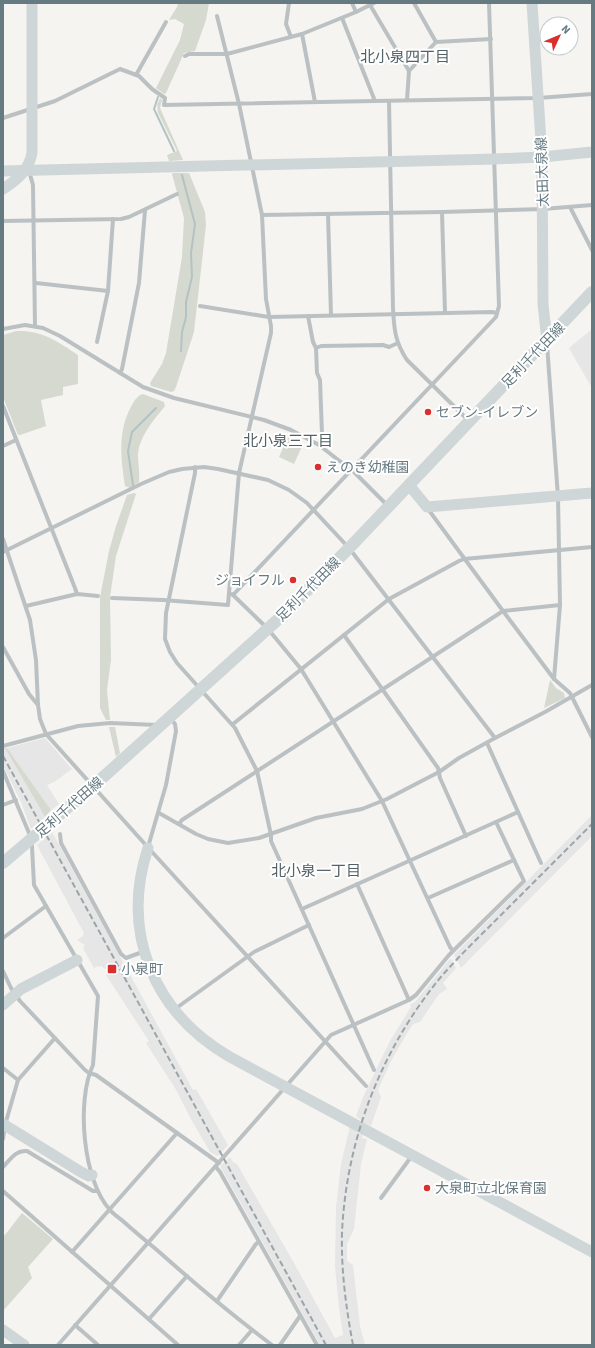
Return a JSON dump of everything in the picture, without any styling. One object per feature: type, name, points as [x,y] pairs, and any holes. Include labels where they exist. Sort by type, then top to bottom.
[{"type":"main road","name":"足利千代田線","points":[[3,863],[171,718],[268,629],[349,548],[592,292]]},
{"type":"street","points":[[3,189],[12,184],[27,171],[32,153],[32,3]]},
{"type":"street","points":[[289,3],[286,24],[291,37]]},
{"type":"street","points":[[352,3],[356,12]]},
{"type":"street","points":[[414,3],[436,42]]},
{"type":"street","points":[[233,594],[494,320],[499,306],[489,3]]},
{"type":"street","name":"太田大泉線","points":[[532,3],[542,157],[543,304],[546,341]]},
{"type":"street","points":[[185,56],[189,54],[227,54],[302,34],[372,4],[409,71],[407,100]]},
{"type":"street","points":[[112,598],[228,605],[238,473],[271,333],[266,299],[262,215],[239,104],[217,16]]},
{"type":"street","points":[[342,18],[375,101]]},
{"type":"street","points":[[136,75],[166,22]]},
{"type":"street","points":[[302,34],[315,102]]},
{"type":"street","points":[[409,71],[436,42],[491,39]]},
{"type":"street","points":[[3,118],[55,101],[118,70],[136,75],[165,98],[164,105],[538,98],[592,94]]},
{"type":"street","points":[[389,101],[395,331],[398,343],[408,360],[469,422]]},
{"type":"street","points":[[3,172],[495,160],[592,152]]},
{"type":"street","points":[[27,171],[33,181],[36,283],[35,326]]},
{"type":"street","points":[[3,221],[113,219],[129,217],[176,194]]},
{"type":"street","points":[[262,215],[442,212],[592,206]]},
{"type":"street","points":[[570,207],[592,250]]},
{"type":"street","points":[[120,373],[137,294],[145,210]]},
{"type":"street","points":[[442,212],[445,312]]},
{"type":"street","points":[[328,214],[331,315]]},
{"type":"street","points":[[97,342],[108,291],[113,219]]},
{"type":"street","points":[[36,283],[108,291]]},
{"type":"street","points":[[200,306],[269,317],[445,312],[497,313]]},
{"type":"street","points":[[308,316],[313,342],[316,348],[317,373],[320,380],[322,434],[319,445]]},
{"type":"street","points":[[3,329],[17,325],[43,328],[60,336],[142,387],[174,398],[252,416],[290,430],[319,445],[352,470],[388,507]]},
{"type":"street","points":[[546,341],[558,496],[560,605],[554,679]]},
{"type":"street","points":[[316,348],[320,346],[389,346],[398,343]]},
{"type":"street","points":[[3,406],[77,594]]},
{"type":"street","points":[[3,446],[16,440]]},
{"type":"street","points":[[195,467],[166,612],[165,638],[170,652],[177,662],[233,724],[257,771],[271,841],[374,1070]]},
{"type":"street","points":[[5,551],[157,477],[175,470],[195,467],[218,469],[268,480],[289,490],[314,510],[349,548],[495,738]]},
{"type":"street","points":[[409,485],[414,489],[464,559],[554,679],[573,697],[592,737]]},
{"type":"street","points":[[427,507],[592,493]]},
{"type":"street","points":[[3,539],[5,551],[26,606],[34,643],[40,719],[46,734],[148,848],[366,1086]]},
{"type":"street","points":[[233,724],[389,599],[464,559],[592,547]]},
{"type":"street","points":[[229,591],[268,629],[301,669],[382,801],[453,951]]},
{"type":"street","points":[[26,606],[77,594],[98,596]]},
{"type":"street","points":[[178,824],[503,611],[560,605]]},
{"type":"street","points":[[344,635],[384,689],[438,768],[440,778],[466,836]]},
{"type":"street","points":[[3,647],[28,694],[38,705]]},
{"type":"street","points":[[159,813],[196,834],[228,843],[271,835],[316,818],[362,809],[382,801],[439,772],[459,758],[573,697],[592,685]]},
{"type":"street","points":[[171,718],[175,724],[176,731],[166,785],[141,872],[138,893],[138,913],[140,937],[151,970],[157,984],[174,1010],[193,1031],[209,1045],[592,1252]]},
{"type":"street","points":[[3,746],[78,726],[104,724],[150,724],[158,725],[160,727]]},
{"type":"street","points":[[487,743],[542,863]]},
{"type":"street","points":[[3,772],[26,824],[31,840],[33,882],[98,998],[93,1065],[89,1073],[83,1116],[85,1146],[97,1191],[110,1210],[187,1276],[272,1345]]},
{"type":"street","points":[[3,805],[16,800]]},
{"type":"street","points":[[302,909],[518,812]]},
{"type":"street","points":[[58,1345],[331,1035],[409,1000],[416,995],[453,951],[524,881],[496,822]]},
{"type":"street","points":[[60,834],[60,843],[121,954],[126,958],[144,951]]},
{"type":"street","points":[[428,898],[514,860]]},
{"type":"street","points":[[357,884],[409,1000]]},
{"type":"street","points":[[3,938],[46,906]]},
{"type":"street","points":[[174,1010],[254,952],[309,925]]},
{"type":"street","points":[[3,1005],[14,994],[77,960]]},
{"type":"street","points":[[3,971],[14,994],[89,1073],[96,1075],[177,1133],[217,1165],[317,1345]]},
{"type":"street","points":[[3,1139],[4,1124],[18,1080],[55,1038]]},
{"type":"street","points":[[3,1068],[18,1080]]},
{"type":"street","points":[[4,1124],[62,1166],[93,1191],[97,1191]]},
{"type":"street","points":[[72,1252],[177,1133]]},
{"type":"street","points":[[3,1167],[16,1153],[27,1151],[62,1166],[92,1176]]},
{"type":"street","points":[[381,1198],[412,1154]]},
{"type":"street","points":[[3,1191],[178,1345]]},
{"type":"street","points":[[217,1301],[256,1244],[259,1242]]},
{"type":"street","points":[[149,1319],[187,1276]]},
{"type":"street","points":[[280,1345],[300,1316]]},
{"type":"street","points":[[76,1325],[98,1345]]},
{"type":"street","points":[[3,1330],[24,1345]]},
{"type":"street","points":[[239,1345],[252,1330]]},
{"type":"shaded area","points":[[178,3],[209,3],[206,20],[195,51],[184,53],[166,93],[164,94],[156,88],[180,40],[184,24],[175,19],[169,20]]},
{"type":"shaded area","points":[[160,98],[162,100],[160,108],[183,160],[169,161],[167,155],[177,151],[158,113],[157,105]]},
{"type":"shaded area","points":[[189,173],[205,212],[206,225],[194,332],[176,387],[174,391],[171,392],[151,386],[150,383],[162,364],[166,353],[182,257],[184,218],[172,174]]},
{"type":"shaded area","points":[[592,329],[592,388],[569,348]]},
{"type":"shaded area","points":[[16,331],[42,334],[78,355],[78,384],[63,387],[63,395],[41,400],[46,426],[20,435],[18,435],[3,397],[3,335]]},
{"type":"shaded area","points":[[143,394],[164,402],[165,406],[148,428],[139,447],[139,482],[130,488],[125,486],[122,465],[122,435],[127,415],[132,405],[138,397]]},
{"type":"shaded area","points":[[288,437],[303,444],[294,464],[279,457]]},
{"type":"shaded area","points":[[134,493],[136,494],[116,556],[110,597],[111,660],[107,690],[110,720],[106,720],[100,708],[100,597],[109,551],[116,526],[127,495]]},
{"type":"shaded area","points":[[550,680],[556,688],[564,693],[565,698],[544,708]]},
{"type":"shaded area","points":[[109,727],[115,727],[120,753],[116,757]]},
{"type":"shaded area","points":[[45,738],[72,769],[54,782],[47,785],[59,804],[51,810],[7,748]]},
{"type":"shaded area","points":[[5,748],[45,817],[31,829],[21,802],[3,765],[3,749]]},
{"type":"shaded area","points":[[5,748],[7,748],[51,810],[45,817]]},
{"type":"shaded area","points":[[592,815],[592,836],[461,968],[454,955]]},
{"type":"shaded area","points":[[52,832],[193,1090],[196,1089],[228,1145],[218,1156],[210,1152],[175,1088],[146,1043],[149,1041],[106,975],[109,973],[106,968],[104,969],[102,966],[98,966],[94,968],[83,948],[85,945],[77,940],[83,936],[84,933],[37,845]]},
{"type":"shaded area","points":[[450,959],[456,968],[443,983],[447,989],[439,994],[420,1022],[413,1024],[407,1033],[390,1063],[378,1090],[381,1097],[371,1126],[364,1123],[356,1116],[364,1095],[390,1041],[411,1007],[410,1004],[415,1002]]},
{"type":"shaded area","points":[[350,1126],[363,1133],[362,1138],[367,1139],[361,1164],[354,1229],[347,1244],[347,1261],[353,1265],[360,1326],[365,1345],[320,1345],[220,1166],[230,1157],[233,1162],[237,1164],[335,1338],[343,1335],[335,1266],[336,1208],[341,1164]]},
{"type":"shaded area","points":[[22,1213],[53,1239],[28,1267],[32,1278],[3,1311],[3,1234],[5,1235]]},
{"type":"waterway","points":[[158,97],[154,109],[174,151]]},
{"type":"waterway","points":[[181,351],[182,332],[186,317],[186,302],[192,277],[191,253],[195,224],[182,175]]},
{"type":"waterway","points":[[133,485],[128,451],[132,432],[156,408]]},
{"type":"railway","points":[[3,756],[326,1345]]},
{"type":"railway","points":[[353,1345],[346,1303],[342,1261],[342,1233],[345,1198],[359,1130],[370,1098],[384,1066],[400,1035],[440,978],[592,824]]},
{"type":"place","name":"セブン-イレブン","points":[[428,412]]},
{"type":"place","name":"えのき幼稚園","points":[[318,467]]},
{"type":"place","name":"ジョイフル","points":[[293,580]]},
{"type":"place","name":"小泉町","points":[[112,969]]},
{"type":"place","name":"大泉町立北保育園","points":[[427,1188]]},
{"type":"district","name":"北小泉四丁目","points":[[405,57]]},
{"type":"district","name":"北小泉三丁目","points":[[288,441]]},
{"type":"district","name":"北小泉一丁目","points":[[316,871]]}]
